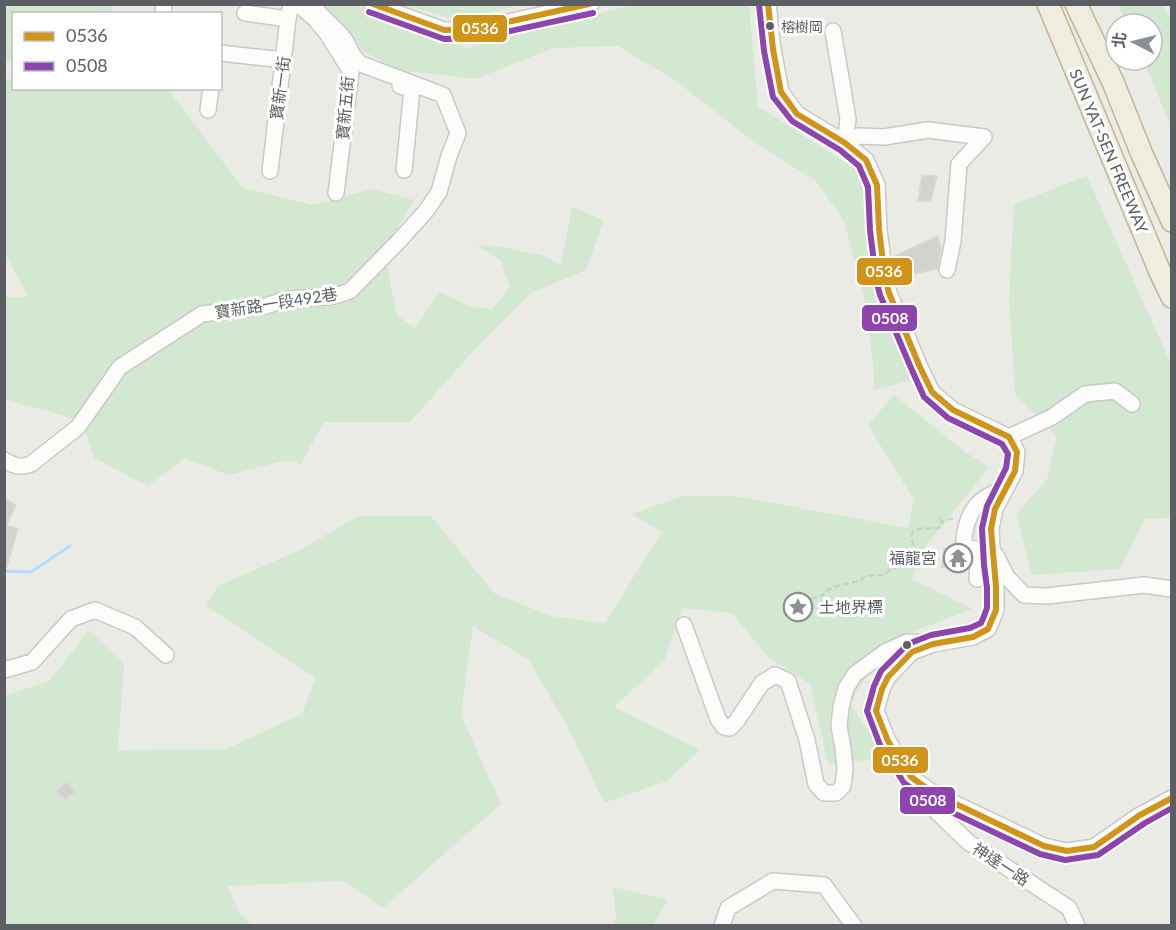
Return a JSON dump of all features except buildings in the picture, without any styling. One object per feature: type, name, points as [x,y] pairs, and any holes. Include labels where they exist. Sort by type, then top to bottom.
[{"type":"highway","name":"SUN YAT-SEN FREEWAY","points":[[1047,4],[1172,297]]},
{"type":"highway","name":"SUN YAT-SEN FREEWAY","points":[[1076,4],[1113,82],[1172,221]]},
{"type":"street","name":"寶新五街","points":[[298,4],[316,20],[328,35],[351,72],[336,194]]},
{"type":"street","name":"寶新路一段492巷","points":[[4,460],[22,468],[31,464],[78,427],[120,367],[202,314],[262,307],[288,299],[329,297],[350,291],[426,211],[439,192],[458,133],[443,95],[361,64],[352,55],[345,39],[317,12],[312,4]]},
{"type":"street","points":[[372,4],[444,30],[476,29],[591,4]]},
{"type":"street","points":[[768,4],[781,92],[797,114],[844,142],[866,160],[878,185],[879,229],[885,278],[889,293],[932,392],[953,410],[1009,437],[1017,452],[1015,471],[995,509],[991,529],[996,610],[988,629],[973,637],[933,644],[912,652],[888,677],[876,711],[888,741],[911,777],[935,794],[1044,846],[1067,851],[1095,847],[1140,815],[1172,798]]},
{"type":"street","points":[[245,13],[289,12]]},
{"type":"street","name":"寶新一街","points":[[270,171],[289,12]]},
{"type":"street","points":[[833,31],[848,119],[844,142]]},
{"type":"street","points":[[222,53],[283,60]]},
{"type":"street","points":[[351,72],[412,89],[404,170]]},
{"type":"street","points":[[208,110],[211,90]]},
{"type":"street","points":[[844,142],[859,136],[884,137],[928,130],[984,137],[958,164],[953,241],[947,270]]},
{"type":"street","points":[[1009,437],[1052,417],[1085,394],[1115,391],[1132,404]]},
{"type":"street","points":[[977,579],[979,549],[964,548],[965,530],[976,506],[988,496],[1005,488]]},
{"type":"street","points":[[992,548],[1007,577],[1024,595],[1047,596],[1144,585],[1172,589]]},
{"type":"street","points":[[4,670],[32,662],[71,619],[95,610],[135,627],[166,655]]},
{"type":"street","points":[[684,626],[718,719],[724,727],[730,728],[736,722],[762,682],[775,675],[788,681],[807,740],[816,784],[824,793],[836,793],[843,786],[845,769],[838,726],[846,688],[855,674],[885,652],[907,642],[933,644]]},
{"type":"street","name":"神達一路","points":[[935,794],[937,812],[968,842],[1070,908],[1077,926]]},
{"type":"street","points":[[722,926],[728,908],[773,881],[824,885],[854,926]]},
{"type":"path","points":[[795,607],[824,595],[828,590],[838,586],[860,581],[866,576],[883,575],[904,565],[911,560],[916,550],[912,539],[916,530],[939,528],[944,522]]},
{"type":"green space","points":[[5,4],[111,5],[112,12],[12,12],[12,60],[5,63]]},
{"type":"green space","points":[[325,5],[356,5],[466,48],[633,5],[749,5],[758,106],[863,174],[874,269],[909,364],[909,381],[874,390],[865,301],[844,221],[816,181],[755,143],[676,81],[618,46],[554,48],[475,79],[398,70],[348,43]]},
{"type":"green space","points":[[404,5],[520,5],[457,20]]},
{"type":"green space","points":[[1118,5],[1162,5],[1171,19],[1171,126],[1148,72],[1164,72],[1164,12],[1121,12]]},
{"type":"green space","points":[[12,79],[12,90],[169,90],[243,188],[314,205],[372,189],[414,200],[384,251],[397,315],[415,328],[439,292],[472,307],[492,309],[510,287],[501,261],[476,245],[495,246],[542,255],[561,265],[572,207],[604,220],[586,270],[531,293],[479,345],[410,422],[324,422],[301,464],[287,460],[228,475],[185,458],[148,486],[94,458],[82,421],[5,399],[5,297],[28,297],[5,253],[4,80]]},
{"type":"green space","points":[[1087,176],[1171,364],[1171,518],[1145,519],[1120,569],[1032,575],[1016,514],[1047,479],[1057,437],[1015,394],[1009,299],[1014,204]]},
{"type":"green space","points":[[894,395],[964,451],[989,467],[922,551],[912,579],[972,609],[889,641],[850,703],[886,758],[828,764],[810,684],[768,657],[732,613],[682,608],[664,661],[614,707],[700,750],[667,781],[604,803],[571,733],[529,660],[473,626],[461,715],[501,804],[383,908],[344,881],[227,886],[240,914],[253,925],[5,925],[4,696],[49,681],[89,630],[124,663],[118,750],[226,749],[302,714],[315,678],[206,606],[218,586],[302,549],[358,516],[431,516],[495,594],[551,616],[605,623],[662,532],[632,514],[683,496],[735,496],[908,528],[914,500],[868,425]]},
{"type":"green space","points":[[613,887],[668,900],[653,925],[611,925],[616,919]]},
{"type":"waterway","points":[[4,571],[31,572],[70,546]]},
{"type":"transit line","name":"0536","points":[[373,4],[444,30],[476,29],[589,4]]},
{"type":"transit line","name":"0536","points":[[768,4],[781,92],[797,114],[845,143],[866,160],[877,185],[885,278],[889,293],[932,392],[953,410],[1009,437],[1017,452],[1015,471],[995,509],[991,529],[996,610],[988,629],[973,637],[933,644],[912,652],[888,677],[876,711],[888,741],[911,777],[935,794],[1044,846],[1067,851],[1094,847],[1140,815],[1172,798]]},
{"type":"transit line","name":"0508","points":[[759,5],[764,51],[773,97],[792,121],[840,150],[859,166],[868,187],[870,230],[880,295],[924,397],[948,418],[1002,444],[1008,454],[1006,468],[987,506],[982,528],[987,608],[981,623],[970,628],[931,635],[908,644],[881,671],[867,711],[880,745],[904,783],[930,802],[1040,854],[1065,860],[1098,855],[1145,823],[1172,808]]},
{"type":"transit line","name":"0508","points":[[369,12],[444,39],[478,38],[593,13]]},
{"type":"place","name":"榕樹岡","points":[[770,26]]},
{"type":"place","name":"福龍宮","points":[[958,558]]},
{"type":"place","name":"土地界標","points":[[798,607]]}]
